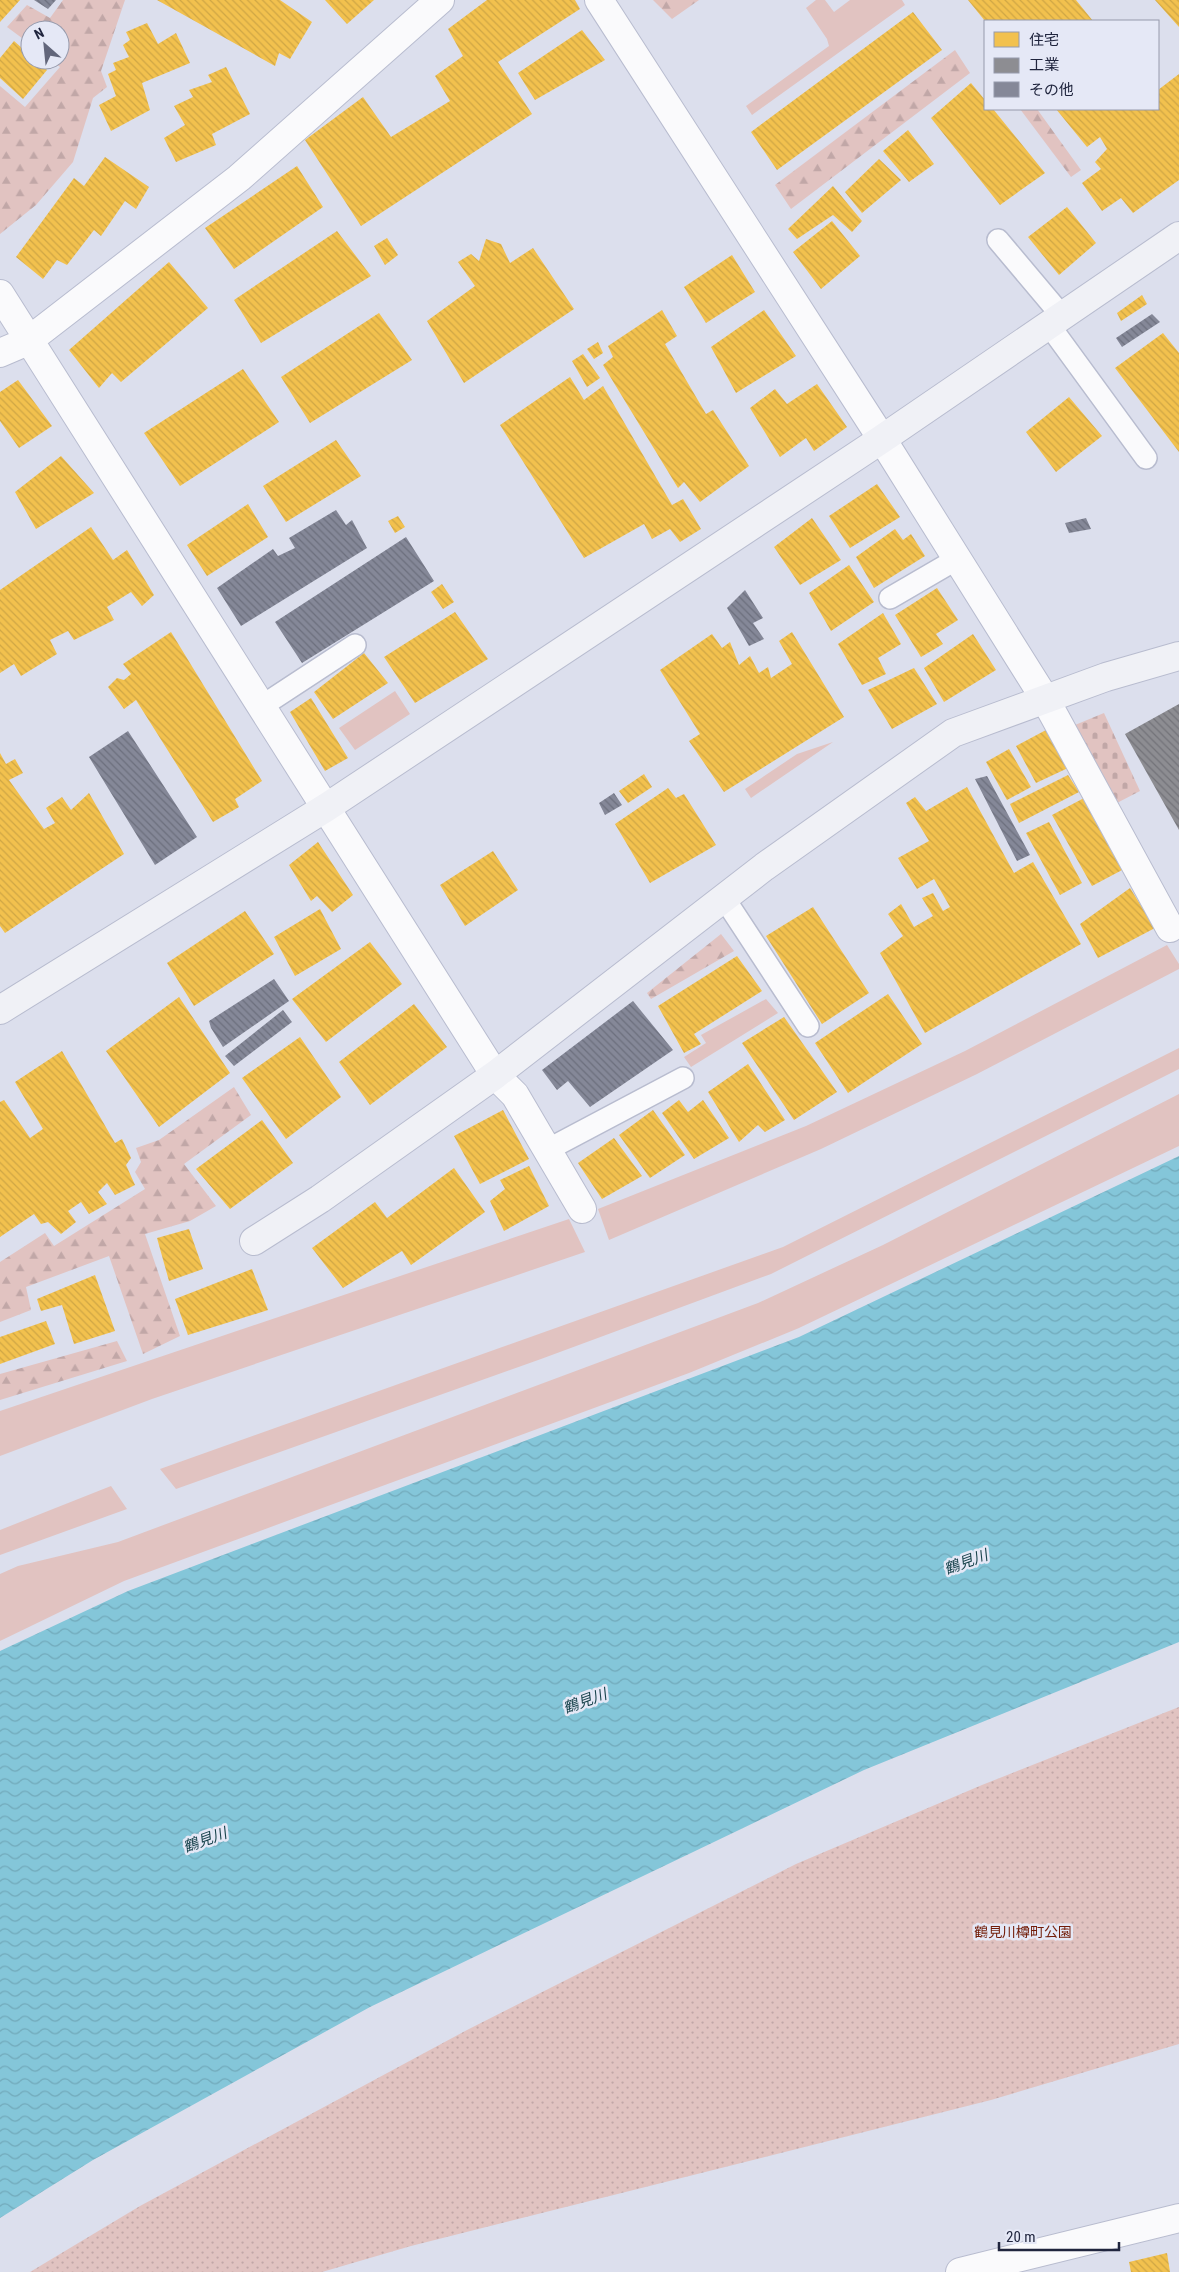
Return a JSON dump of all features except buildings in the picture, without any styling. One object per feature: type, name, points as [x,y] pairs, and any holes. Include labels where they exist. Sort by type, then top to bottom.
[{"type":"street","points":[[0,353],[28,340],[239,178],[440,0]]},
{"type":"street","points":[[599,0],[882,439],[1045,699],[1170,928]]},
{"type":"street","points":[[0,1010],[326,807],[882,439],[1179,236]]},
{"type":"street","points":[[0,294],[495,1076],[515,1095],[582,1209]]},
{"type":"street","points":[[254,1241],[320,1199],[495,1076],[772,862],[954,733],[1106,677],[1179,656]]},
{"type":"street","points":[[960,2272],[1179,2218]]},
{"type":"lane","points":[[998,240],[1056,320],[1146,458]]},
{"type":"lane","points":[[890,598],[957,559]]},
{"type":"lane","points":[[262,706],[355,645]]},
{"type":"lane","points":[[724,898],[808,1026]]},
{"type":"lane","points":[[547,1150],[683,1078]]},
{"type":"green space","points":[[63,0],[125,0],[101,71],[107,87],[93,98],[73,162],[36,205],[0,234],[0,86],[25,107],[57,70],[70,70],[70,20],[20,20],[20,37],[7,27],[27,5],[50,18]]},
{"type":"green space","points":[[653,0],[699,0],[672,19]]},
{"type":"green space","points":[[816,0],[825,0],[834,12],[850,0],[902,0],[905,5],[752,115],[746,106],[829,46],[827,39],[806,8]]},
{"type":"green space","points":[[955,50],[970,73],[791,209],[775,185]]},
{"type":"green space","points":[[1021,110],[1038,110],[1081,170],[1071,177]]},
{"type":"green space","points":[[395,691],[410,714],[355,750],[339,728]]},
{"type":"green space","points":[[1104,713],[1140,791],[1115,804],[1075,725]]},
{"type":"green space","points":[[833,742],[751,798],[745,789],[797,754]]},
{"type":"green space","points":[[721,934],[734,951],[651,999],[647,993]]},
{"type":"green space","points":[[1167,945],[1179,964],[1179,969],[977,1074],[821,1149],[609,1240],[598,1209],[806,1126],[965,1051]]},
{"type":"green space","points":[[766,999],[778,1013],[691,1067],[684,1057],[706,1043],[701,1035]]},
{"type":"green space","points":[[1179,1048],[1179,1069],[771,1274],[541,1359],[176,1489],[160,1469],[783,1247]]},
{"type":"green space","points":[[234,1087],[251,1115],[184,1164],[216,1206],[190,1221],[145,1234],[180,1336],[143,1354],[109,1256],[26,1287],[31,1310],[0,1322],[0,1262],[45,1233],[54,1246],[145,1189],[135,1172],[141,1162],[136,1148],[159,1140]]},
{"type":"green space","points":[[1179,1094],[1179,1146],[799,1328],[689,1373],[124,1581],[0,1641],[0,1574],[18,1566],[118,1542],[758,1303],[883,1245]]},
{"type":"green space","points":[[569,1219],[585,1252],[152,1399],[0,1456],[0,1411]]},
{"type":"green space","points":[[117,1341],[127,1361],[0,1400],[0,1374]]},
{"type":"green space","points":[[111,1486],[127,1509],[0,1555],[0,1530]]},
{"type":"green space","name":"鶴見川樽町公園","points":[[1179,1707],[1179,2044],[991,2100],[411,2246],[322,2272],[30,2272],[140,2206],[467,2030],[796,1864],[982,1785]]},
{"type":"water","name":"鶴見川","points":[[1179,1156],[1179,1642],[864,1770],[370,2007],[93,2160],[0,2218],[0,1651],[128,1591],[799,1337]]}]
